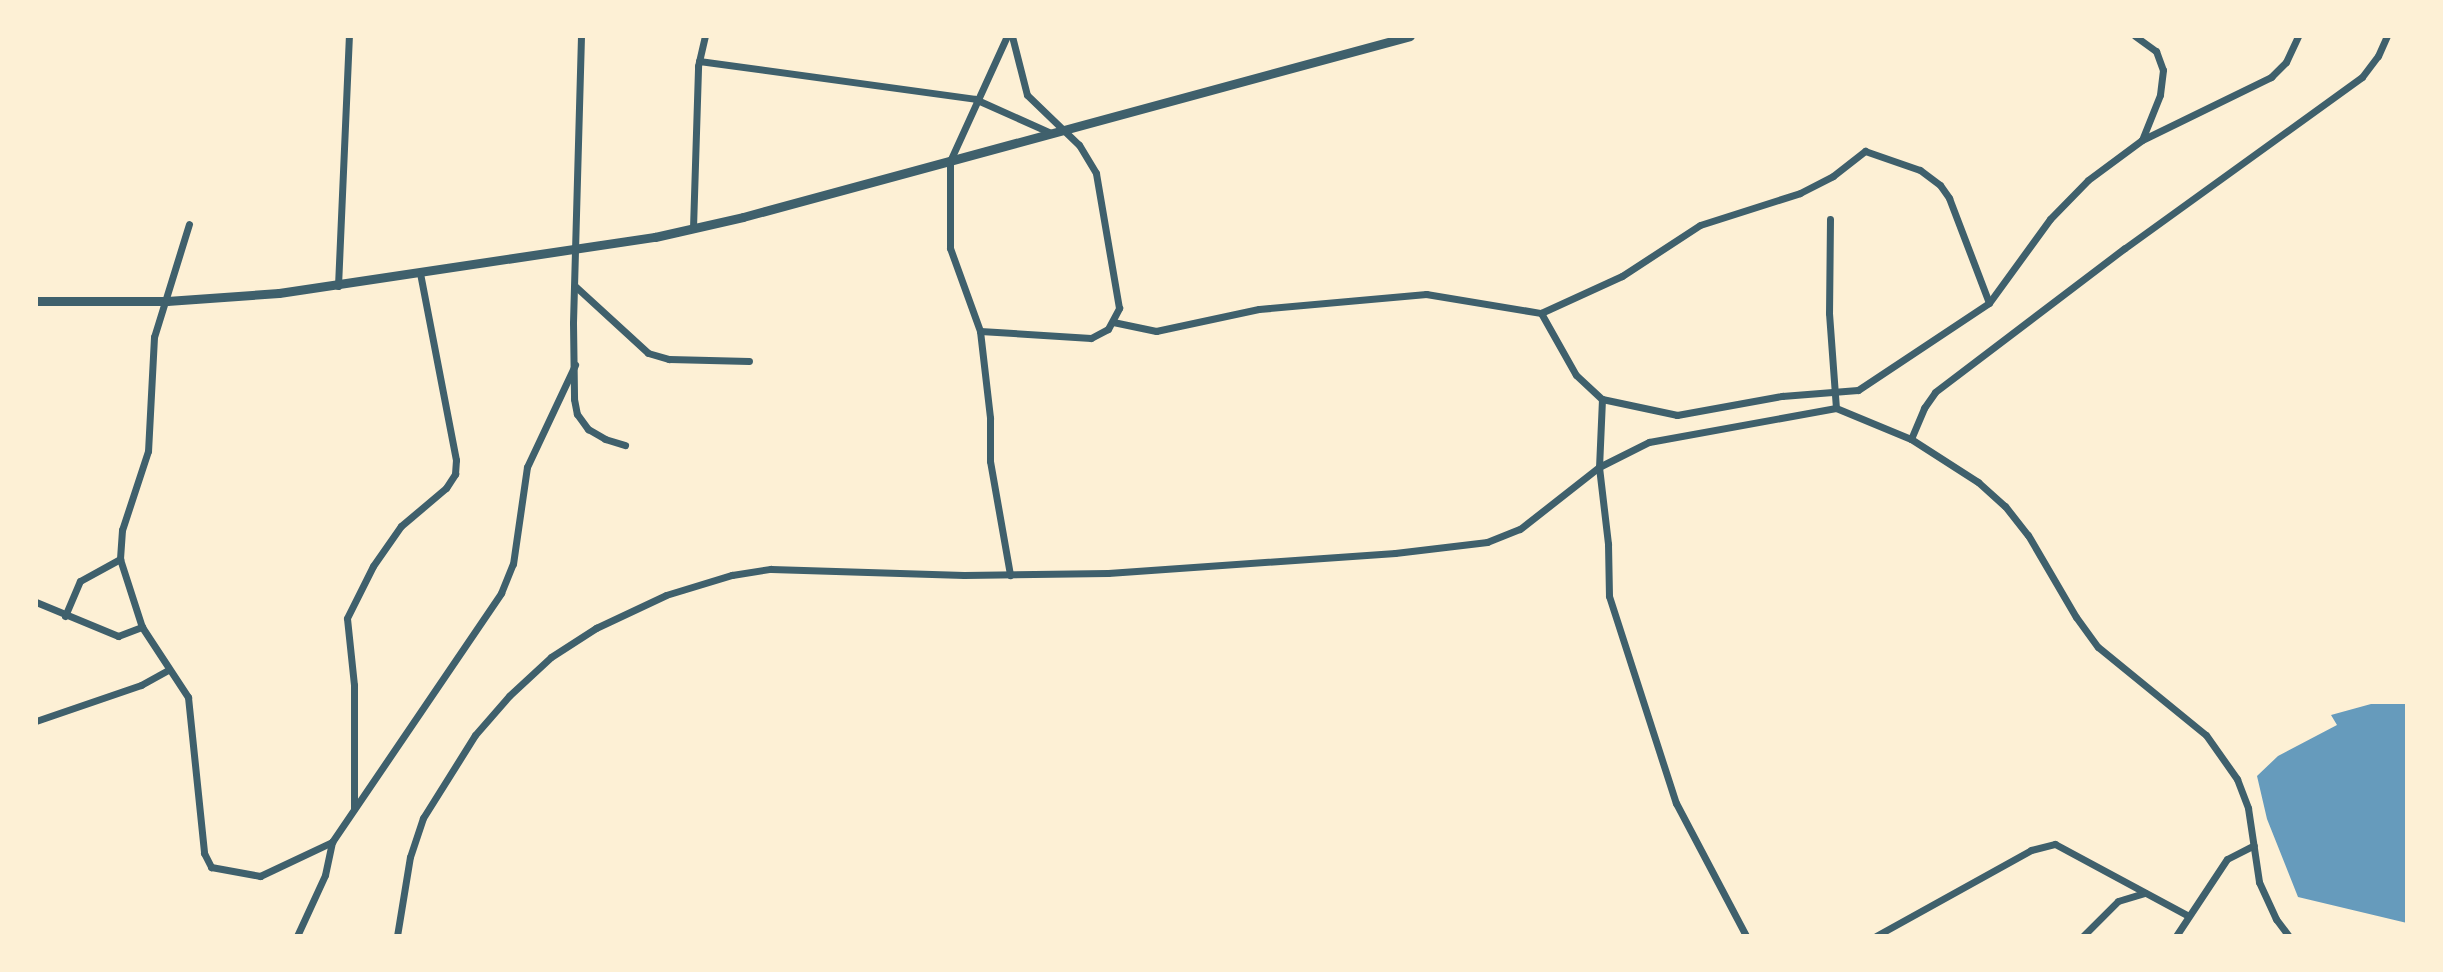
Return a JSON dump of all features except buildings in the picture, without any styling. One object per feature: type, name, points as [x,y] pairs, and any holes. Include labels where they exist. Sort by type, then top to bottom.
[{"type":"street","points":[[338,286],[349,36]]},
{"type":"street","points":[[581,36],[574,247],[577,414],[588,429],[605,439],[625,445]]},
{"type":"street","points":[[693,228],[699,61],[705,36]]},
{"type":"street","points":[[1009,36],[975,99],[950,161],[950,248],[980,331],[990,418],[990,461],[1010,575]]},
{"type":"street","points":[[1009,36],[1027,95],[1056,132]]},
{"type":"street","points":[[36,301],[167,301],[338,286],[693,228],[1410,36]]},
{"type":"street","points":[[2135,36],[2156,51],[2163,70],[2160,95],[2142,140]]},
{"type":"street","points":[[1541,313],[1576,375],[1602,399],[1677,415],[1782,396],[1864,388],[1989,303],[2068,198],[2142,140],[2271,77],[2286,62],[2298,36]]},
{"type":"street","points":[[1911,439],[1924,408],[1944,384],[2362,77],[2378,56],[2387,36]]},
{"type":"street","points":[[699,61],[975,99],[1056,132],[1079,145],[1096,173],[1117,289],[1119,308],[1113,322],[1101,335],[1091,338],[980,331]]},
{"type":"street","points":[[1113,322],[1156,331],[1259,309],[1426,294],[1541,313],[1622,276],[1700,225],[1800,193],[1833,176],[1865,151],[1920,170],[1940,185],[1949,198],[1989,303]]},
{"type":"street","points":[[1830,219],[1829,313],[1836,408]]},
{"type":"street","points":[[189,224],[152,347],[148,451],[122,530],[120,559],[142,627],[188,697],[204,853],[211,867],[260,876],[332,842]]},
{"type":"street","points":[[354,809],[354,685],[347,618],[373,566],[401,526],[446,488],[455,474],[456,460],[420,273]]},
{"type":"street","points":[[575,286],[648,353],[669,359],[749,361]]},
{"type":"street","points":[[297,936],[325,875],[332,842],[501,593],[513,564],[527,467],[575,365]]},
{"type":"street","points":[[1602,399],[1599,467],[1608,544],[1607,580],[1614,614],[1676,803],[1746,936]]},
{"type":"street","points":[[397,936],[410,857],[423,818],[446,777],[509,696],[551,657],[596,628],[666,595],[732,575],[771,569],[1010,575],[1108,573],[1363,556],[1487,542],[1520,529],[1599,467],[1649,442],[1836,408],[1911,439],[1957,466],[2005,506],[2028,535],[2076,617],[2098,647],[2184,713],[2221,753],[2237,779],[2248,808],[2259,882],[2276,919],[2289,936]]},
{"type":"street","points":[[65,616],[80,581],[120,559]]},
{"type":"street","points":[[38,606],[118,636],[142,627]]},
{"type":"street","points":[[36,721],[141,685],[168,670]]},
{"type":"street","points":[[2176,936],[2187,915],[2227,859],[2254,845]]},
{"type":"street","points":[[1876,936],[2042,846],[2067,847],[2187,915]]},
{"type":"street","points":[[2083,936],[2118,901],[2147,893]]},
{"type":"water","points":[[2371,704],[2407,704],[2407,923],[2298,897],[2267,819],[2257,776],[2278,756],[2337,725],[2331,715]]}]
